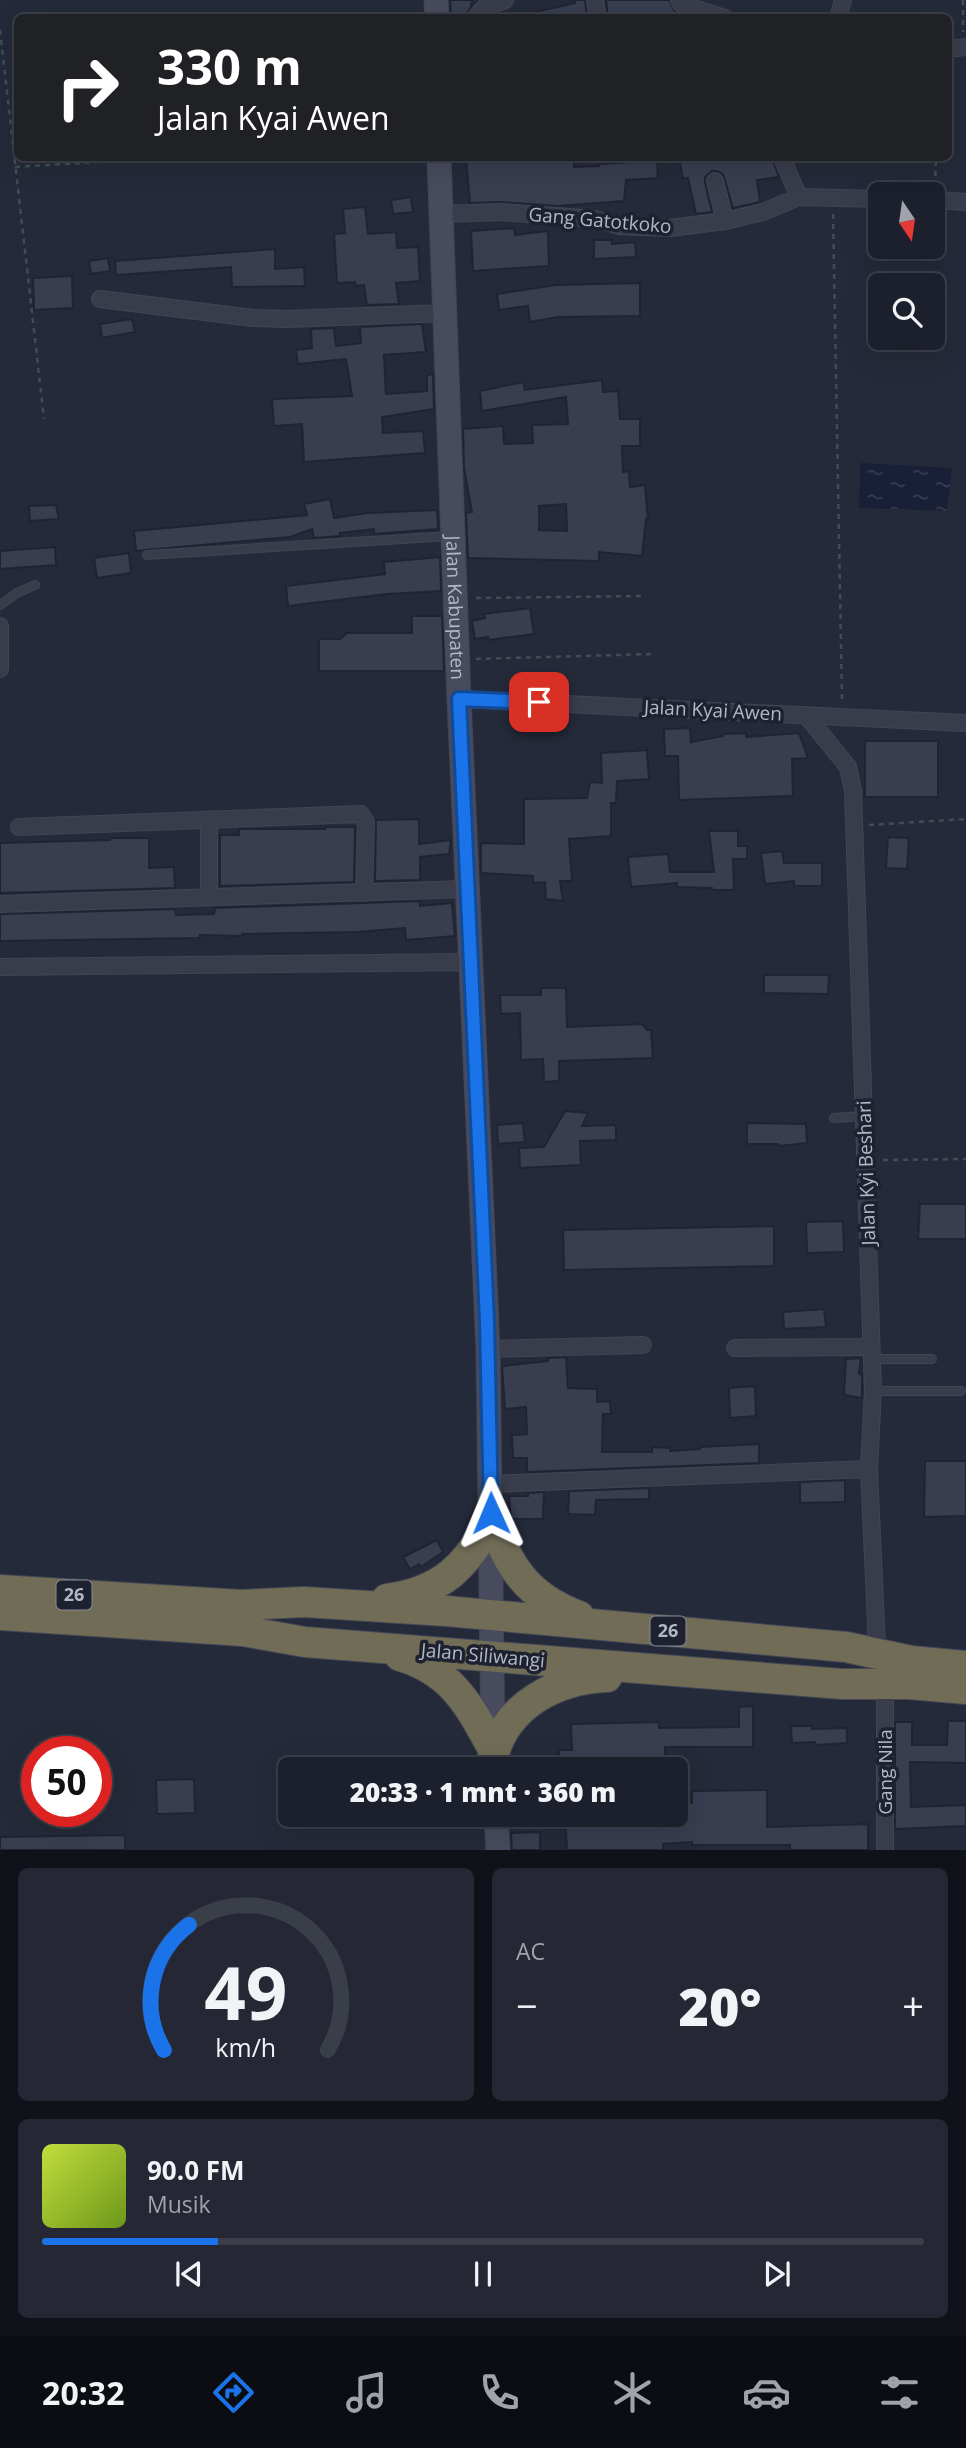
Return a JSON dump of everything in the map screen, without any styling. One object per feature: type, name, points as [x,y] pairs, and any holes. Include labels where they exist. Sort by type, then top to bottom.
[{"type":"highway","points":[[0,1578],[243,1593],[309,1603],[391,1599],[436,1584],[460,1567],[470,1556],[491,1505]]},
{"type":"highway","points":[[491,1505],[500,1541],[509,1561],[535,1592],[571,1614],[617,1627]]},
{"type":"highway","name":"Jalan Siliwangi","points":[[0,1590],[147,1612],[305,1642],[842,1684],[909,1684],[966,1689]]},
{"type":"highway","name":"Jalan Siliwangi","points":[[0,1615],[147,1612],[309,1603],[846,1647],[911,1661],[966,1666]]},
{"type":"highway","points":[[0,1628],[243,1643],[305,1642]]},
{"type":"highway","points":[[349,1644],[405,1657],[436,1671],[459,1692],[492,1757]]},
{"type":"highway","points":[[493,1757],[499,1737],[523,1708],[543,1693],[567,1682],[602,1677],[722,1675]]},
{"type":"highway","points":[[842,1684],[885,1695],[966,1703]]},
{"type":"main road","name":"Jalan Kabupaten","points":[[439,161],[459,699],[488,1349],[493,1757]]},
{"type":"main road","name":"Jalan Siliwangi","points":[[846,1647],[966,1653]]},
{"type":"main road","points":[[497,1827],[498,1850]]},
{"type":"street","points":[[479,14],[484,8],[505,0]]},
{"type":"street","points":[[679,0],[681,4],[712,14]]},
{"type":"street","points":[[783,161],[799,197]]},
{"type":"street","points":[[715,181],[725,221]]},
{"type":"street","name":"Gang Gatotkoko","points":[[442,214],[500,212],[596,219],[619,226],[670,228],[725,221],[763,212],[799,197],[868,199]]},
{"type":"street","points":[[945,201],[966,202]]},
{"type":"street","points":[[100,299],[265,318],[444,313]]},
{"type":"street","points":[[0,626],[0,669]]},
{"type":"street","name":"Jalan Kyai Awen","points":[[459,699],[966,723]]},
{"type":"street","name":"Jalan Kyi Beshari","points":[[806,715],[848,767],[853,790],[873,1391],[864,1469],[877,1647]]},
{"type":"street","points":[[19,827],[360,814],[365,818],[366,825],[363,893]]},
{"type":"street","points":[[209,819],[209,896]]},
{"type":"street","points":[[0,904],[467,888]]},
{"type":"street","points":[[0,967],[472,962]]},
{"type":"street","points":[[488,1349],[643,1345]]},
{"type":"street","points":[[735,1348],[872,1353]]},
{"type":"street","points":[[491,1505],[864,1469]]},
{"type":"street","name":"Gang Nila","points":[[884,1850],[885,1695]]},
{"type":"lane","points":[[147,555],[454,536]]},
{"type":"lane","points":[[0,605],[35,585]]},
{"type":"lane","points":[[834,1118],[864,1116]]},
{"type":"lane","points":[[872,1353],[932,1359]]},
{"type":"lane","points":[[873,1391],[961,1391]]},
{"type":"path","points":[[959,48],[963,0]]},
{"type":"path","points":[[0,30],[14,158]]},
{"type":"path","points":[[14,161],[44,419]]},
{"type":"path","points":[[15,167],[114,161]]},
{"type":"path","points":[[935,182],[936,161]]},
{"type":"path","points":[[833,198],[842,718]]},
{"type":"path","points":[[492,599],[644,596]]},
{"type":"path","points":[[458,660],[652,654]]},
{"type":"path","points":[[855,825],[966,819]]},
{"type":"path","points":[[865,1160],[966,1159]]},
{"type":"water","points":[[860,463],[952,468],[947,511],[859,508]]},
{"type":"building","points":[[450,0],[472,0],[466,14],[451,14]]},
{"type":"building","points":[[574,0],[585,0],[587,14],[535,14],[535,12],[575,3]]},
{"type":"building","points":[[606,0],[669,0],[675,12],[680,14],[608,14]]},
{"type":"building","points":[[466,161],[574,161],[574,167],[657,161],[658,178],[626,180],[624,201],[557,206],[470,203]]},
{"type":"building","points":[[680,161],[773,161],[779,177],[757,180],[760,202],[733,208],[723,174],[712,171],[705,177],[705,183],[712,212],[696,214],[688,178],[683,179]]},
{"type":"building","points":[[411,197],[413,212],[393,214],[391,200]]},
{"type":"building","points":[[365,207],[368,234],[396,232],[397,248],[418,247],[420,281],[396,283],[399,304],[367,305],[364,285],[356,286],[355,282],[337,283],[334,234],[345,233],[343,209]]},
{"type":"building","points":[[514,228],[515,235],[548,231],[549,266],[473,271],[471,231]]},
{"type":"building","points":[[594,240],[612,240],[612,244],[635,242],[636,257],[594,259]]},
{"type":"building","points":[[275,249],[275,269],[304,267],[305,286],[232,287],[231,267],[116,275],[115,261]]},
{"type":"building","points":[[108,258],[110,271],[91,274],[89,261]]},
{"type":"building","points":[[72,276],[73,308],[34,310],[33,278]]},
{"type":"building","points":[[640,283],[640,316],[558,317],[530,322],[528,306],[499,310],[497,294],[556,285]]},
{"type":"building","points":[[132,319],[135,332],[102,338],[100,324]]},
{"type":"building","points":[[422,324],[426,352],[384,355],[386,394],[427,391],[427,375],[433,374],[434,409],[382,417],[383,433],[423,431],[425,453],[304,462],[302,424],[274,426],[272,399],[352,396],[346,359],[298,364],[296,350],[312,348],[311,329],[334,328],[336,346],[361,343],[360,327]]},
{"type":"building","points":[[602,380],[603,392],[618,391],[620,419],[640,419],[640,446],[622,446],[623,472],[629,471],[630,487],[645,485],[648,519],[642,556],[599,552],[599,561],[468,558],[466,513],[472,512],[464,468],[463,429],[503,426],[504,444],[533,443],[532,425],[568,424],[566,397],[482,411],[480,391],[523,382],[525,390]],"holes":[[[566,504],[567,531],[539,530],[539,506]]]},
{"type":"building","points":[[330,499],[334,518],[367,513],[437,510],[438,529],[374,534],[374,529],[314,538],[312,529],[290,537],[136,551],[134,531],[307,515],[304,504]]},
{"type":"building","points":[[56,505],[59,519],[30,521],[29,506]]},
{"type":"building","points":[[55,547],[56,565],[0,569],[0,551]]},
{"type":"building","points":[[129,553],[131,573],[97,578],[94,558]]},
{"type":"building","points":[[440,557],[441,591],[387,594],[288,606],[286,586],[385,574],[384,562]]},
{"type":"building","points":[[530,608],[534,634],[475,639],[472,621],[485,618],[484,614]]},
{"type":"building","points":[[412,616],[442,616],[444,671],[319,671],[319,639],[340,639],[347,633],[412,633]]},
{"type":"building","points":[[690,728],[691,742],[723,734],[746,733],[746,737],[799,733],[808,758],[792,759],[793,796],[679,800],[678,756],[665,756],[664,729]]},
{"type":"building","points":[[865,741],[938,741],[938,797],[865,797]]},
{"type":"building","points":[[647,750],[649,779],[617,781],[616,803],[611,803],[611,836],[569,839],[572,881],[560,881],[563,901],[546,899],[545,882],[533,883],[533,876],[481,873],[481,843],[524,844],[524,799],[587,798],[590,782],[602,783],[601,753]]},
{"type":"building","points":[[419,819],[419,844],[451,840],[449,854],[420,857],[420,880],[375,881],[376,820]]},
{"type":"building","points":[[355,827],[354,882],[220,886],[220,835],[239,835],[239,829]]},
{"type":"building","points":[[709,831],[738,831],[738,846],[747,846],[747,859],[733,859],[734,890],[677,887],[677,883],[631,887],[628,857],[668,854],[670,872],[714,872]]},
{"type":"building","points":[[888,837],[909,838],[907,869],[886,868]]},
{"type":"building","points":[[149,838],[149,868],[174,867],[175,888],[0,893],[0,843]]},
{"type":"building","points":[[782,851],[784,863],[822,863],[822,886],[794,886],[794,881],[765,884],[761,853]]},
{"type":"building","points":[[420,901],[420,906],[452,903],[455,936],[406,940],[405,928],[242,936],[200,935],[200,938],[0,941],[0,914],[175,909],[176,915],[214,914],[215,908]]},
{"type":"building","points":[[764,975],[829,975],[828,994],[764,993]]},
{"type":"building","points":[[541,988],[566,988],[567,1027],[642,1024],[647,1030],[651,1030],[653,1058],[559,1061],[559,1081],[544,1082],[543,1059],[521,1060],[520,1013],[501,1014],[500,995],[541,995]]},
{"type":"building","points":[[565,1111],[588,1113],[582,1126],[616,1125],[616,1140],[580,1141],[581,1165],[520,1168],[519,1148],[544,1147]]},
{"type":"building","points":[[523,1123],[525,1142],[498,1144],[497,1125]]},
{"type":"building","points":[[747,1123],[806,1124],[807,1143],[779,1146],[747,1144]]},
{"type":"building","points":[[920,1204],[966,1204],[966,1239],[918,1239]]},
{"type":"building","points":[[843,1221],[844,1252],[807,1253],[806,1222]]},
{"type":"building","points":[[774,1226],[774,1266],[564,1270],[563,1230]]},
{"type":"building","points":[[824,1309],[826,1327],[784,1329],[783,1312]]},
{"type":"building","points":[[566,1357],[568,1388],[597,1389],[597,1402],[610,1401],[611,1414],[603,1414],[602,1452],[652,1452],[652,1447],[670,1448],[670,1451],[759,1444],[759,1463],[527,1472],[527,1458],[513,1458],[512,1435],[527,1434],[526,1407],[505,1409],[502,1366]]},
{"type":"building","points":[[861,1358],[859,1374],[862,1375],[862,1398],[844,1395],[846,1359]]},
{"type":"building","points":[[755,1386],[756,1416],[730,1418],[729,1388]]},
{"type":"building","points":[[925,1461],[966,1461],[966,1516],[924,1517]]},
{"type":"building","points":[[845,1480],[845,1502],[800,1503],[800,1482]]},
{"type":"building","points":[[649,1488],[649,1499],[596,1500],[595,1515],[568,1514],[569,1491]]},
{"type":"building","points":[[544,1492],[543,1519],[511,1519],[509,1496],[528,1496],[528,1493]]},
{"type":"building","points":[[437,1540],[443,1552],[421,1567],[419,1564],[410,1569],[403,1557]]},
{"type":"building","points":[[753,1706],[753,1747],[665,1747],[665,1757],[559,1757],[559,1750],[572,1750],[571,1724],[659,1722],[659,1728],[739,1727],[739,1707]]},
{"type":"building","points":[[948,1721],[966,1721],[966,1763],[910,1762],[911,1807],[966,1805],[966,1826],[895,1829],[895,1722],[912,1722],[912,1745],[947,1745]]},
{"type":"building","points":[[791,1726],[812,1726],[812,1729],[847,1728],[847,1743],[792,1743]]},
{"type":"building","points":[[194,1779],[195,1813],[157,1814],[156,1780]]},
{"type":"building","points":[[767,1790],[767,1827],[868,1824],[868,1850],[790,1850],[790,1845],[692,1845],[692,1842],[663,1844],[663,1850],[567,1850],[566,1827],[688,1827],[688,1803],[692,1803],[692,1791]]},
{"type":"building","points":[[540,1832],[540,1850],[512,1850],[511,1833]]},
{"type":"building","points":[[125,1835],[125,1850],[0,1850],[0,1837]]},
{"type":"route","points":[[491,1513],[487,1321],[459,699],[539,702]]}]
